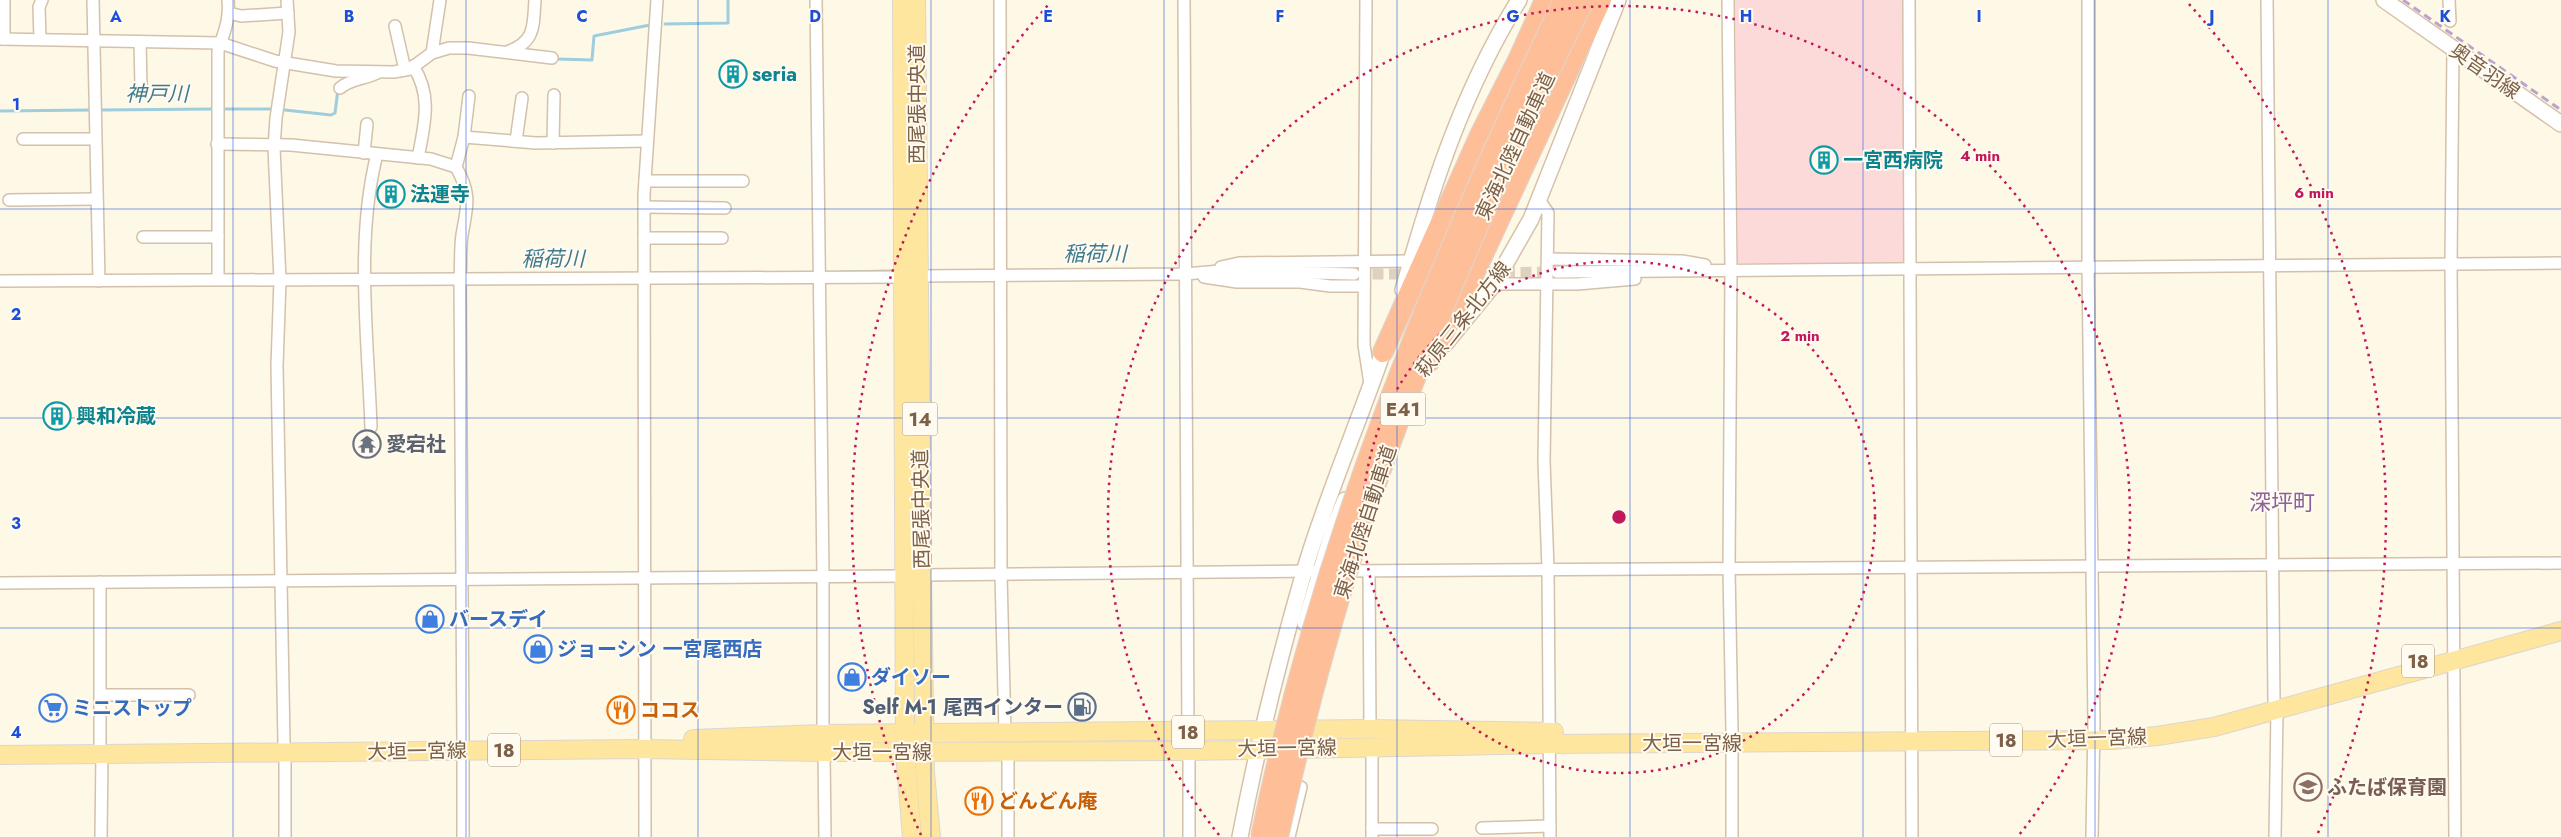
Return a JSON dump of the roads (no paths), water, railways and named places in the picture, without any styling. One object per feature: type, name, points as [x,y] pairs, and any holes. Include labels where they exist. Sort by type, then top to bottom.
[{"type":"highway","points":[[1382,352],[1426,259],[1480,135],[1519,58],[1545,0]]},
{"type":"highway","name":"東海北陸自動車道","points":[[1261,837],[1289,720],[1317,616],[1348,516],[1391,392],[1448,250],[1508,117],[1564,0]]},
{"type":"highway","name":"東海北陸自動車道","points":[[1278,837],[1294,763],[1336,612],[1358,538],[1402,412],[1464,256],[1584,0]]},
{"type":"highway","points":[[1430,360],[1467,290],[1601,0]]},
{"type":"main road","name":"西尾張中央道","points":[[902,0],[911,276],[914,575],[925,734],[926,794],[931,837]]},
{"type":"main road","name":"西尾張中央道","points":[[911,276],[916,0]]},
{"type":"main road","name":"萩原三条北方線","points":[[1252,837],[1269,730],[1312,571],[1441,161],[1467,97],[1519,0]]},
{"type":"main road","name":"萩原三条北方線","points":[[1312,571],[1359,471],[1386,425],[1430,360],[1494,284],[1540,201],[1618,0]]},
{"type":"main road","name":"奥音羽線","points":[[2384,0],[2561,124]]},
{"type":"main road","name":"西尾張中央道","points":[[912,837],[905,735],[914,575]]},
{"type":"main road","name":"大垣一宮線","points":[[644,745],[823,734],[905,735],[1269,730],[1371,737],[1548,738],[2094,734],[2276,706],[2455,656],[2561,621]]},
{"type":"main road","name":"大垣一宮線","points":[[2455,656],[2561,632]]},
{"type":"main road","name":"大垣一宮線","points":[[0,755],[101,749],[644,745],[824,752],[1189,751],[1265,749],[1371,737]]},
{"type":"main road","name":"大垣一宮線","points":[[0,744],[101,749]]},
{"type":"main road","name":"萩原三条北方線","points":[[1240,837],[1265,749]]},
{"type":"street","points":[[4,0],[2,39],[220,43],[286,64],[336,71],[379,72],[409,68],[432,53],[449,48],[468,48],[507,52],[519,56],[552,58]]},
{"type":"street","points":[[40,39],[39,7],[42,0]]},
{"type":"street","points":[[94,0],[96,199],[99,281]]},
{"type":"street","points":[[218,279],[218,51],[226,29],[229,13],[228,0]]},
{"type":"street","points":[[285,837],[285,748],[277,366],[280,280],[274,182],[274,144],[289,32],[287,0]]},
{"type":"street","points":[[432,53],[440,0]]},
{"type":"street","points":[[507,52],[518,48],[529,38],[532,32],[535,0]]},
{"type":"street","points":[[645,837],[644,207],[657,0]]},
{"type":"street","points":[[816,0],[821,277],[823,734]]},
{"type":"street","points":[[1000,0],[1001,575],[1005,733]]},
{"type":"street","points":[[1184,0],[1188,732]]},
{"type":"street","points":[[1366,0],[1364,346],[1370,384]]},
{"type":"street","points":[[1728,0],[1731,269],[1729,569],[1732,837]]},
{"type":"street","points":[[1909,0],[1912,837]]},
{"type":"street","points":[[2088,0],[2088,268],[2094,734],[2092,837]]},
{"type":"street","points":[[2267,0],[2276,706],[2275,837]]},
{"type":"street","points":[[2450,0],[2450,21]]},
{"type":"street","points":[[229,13],[241,16],[288,13]]},
{"type":"street","points":[[395,26],[409,68],[426,92],[426,105],[418,158]]},
{"type":"street","points":[[140,42],[141,86]]},
{"type":"street","points":[[2453,48],[2451,264],[2455,837]]},
{"type":"street","points":[[340,88],[346,83],[365,79],[379,72]]},
{"type":"street","points":[[553,143],[554,95]]},
{"type":"street","points":[[463,837],[460,279],[462,237],[468,196],[466,186],[456,167],[464,137],[469,96]]},
{"type":"street","points":[[516,141],[522,98]]},
{"type":"street","points":[[364,153],[367,124]]},
{"type":"street","points":[[464,137],[553,143],[647,141]]},
{"type":"street","points":[[23,139],[96,138]]},
{"type":"street","points":[[217,144],[274,144],[431,159],[456,167]]},
{"type":"street","points":[[371,427],[366,281],[366,208],[377,154]]},
{"type":"street","points":[[645,181],[743,181]]},
{"type":"street","points":[[9,200],[96,199]]},
{"type":"street","points":[[1482,828],[1550,831],[1548,569],[1544,461],[1548,213],[1540,201]]},
{"type":"street","points":[[644,207],[725,208]]},
{"type":"street","points":[[143,237],[218,237]]},
{"type":"street","points":[[644,238],[722,238]]},
{"type":"street","points":[[1548,259],[1682,261],[1731,269]]},
{"type":"street","points":[[1185,274],[1239,263],[1411,261]]},
{"type":"street","points":[[1557,272],[2561,263]]},
{"type":"street","points":[[1494,284],[1547,285],[1672,277],[1731,269]]},
{"type":"street","points":[[0,281],[218,279],[366,281],[1000,276],[1185,274],[1220,271],[1354,274]]},
{"type":"street","points":[[1185,274],[1237,282],[1300,282],[1330,286],[1364,286]]},
{"type":"street","points":[[0,583],[823,577],[1370,570],[2561,563]]},
{"type":"street","points":[[1370,570],[1372,833],[1432,829]]},
{"type":"street","points":[[100,582],[102,837]]},
{"type":"street","points":[[101,695],[189,695]]},
{"type":"street","points":[[1008,751],[1008,837]]},
{"type":"street","points":[[1189,751],[1189,837]]},
{"type":"street","points":[[824,752],[825,837]]},
{"type":"street","points":[[1290,837],[1301,786]]},
{"type":"waterway","name":"神戸川","points":[[665,24],[728,23],[728,0]]},
{"type":"waterway","name":"神戸川","points":[[557,59],[592,60],[594,36],[650,25]]},
{"type":"waterway","name":"神戸川","points":[[285,110],[331,115],[335,113],[338,89]]},
{"type":"waterway","name":"神戸川","points":[[101,110],[213,109]]},
{"type":"waterway","name":"神戸川","points":[[222,109],[275,109]]},
{"type":"waterway","name":"神戸川","points":[[0,111],[91,110]]},
{"type":"waterway","name":"稲荷川","points":[[841,272],[891,271]]},
{"type":"tunnel","points":[[1471,273],[1557,272]]},
{"type":"tunnel","points":[[1356,274],[1415,274]]},
{"type":"railway","points":[[2403,0],[2561,110]]},
{"type":"place","name":"seria","points":[[733,74]]},
{"type":"place","name":"一宮西病院","points":[[1824,160]]},
{"type":"place","name":"法運寺","points":[[391,194]]},
{"type":"place","name":"興和冷蔵","points":[[57,416]]},
{"type":"place","name":"愛宕社","points":[[367,444]]},
{"type":"place","name":"バースデイ","points":[[430,619]]},
{"type":"place","name":"ジョーシン 一宮尾西店","points":[[538,649]]},
{"type":"place","name":"ダイソー","points":[[852,677]]},
{"type":"place","name":"Self M-1 尾西インター","points":[[1082,707]]},
{"type":"place","name":"ミニストップ","points":[[53,708]]},
{"type":"place","name":"ココス","points":[[621,710]]},
{"type":"place","name":"ふたば保育園","points":[[2308,787]]},
{"type":"place","name":"どんどん庵","points":[[979,801]]},
{"type":"district","name":"深坪町","points":[[2282,502]]}]
